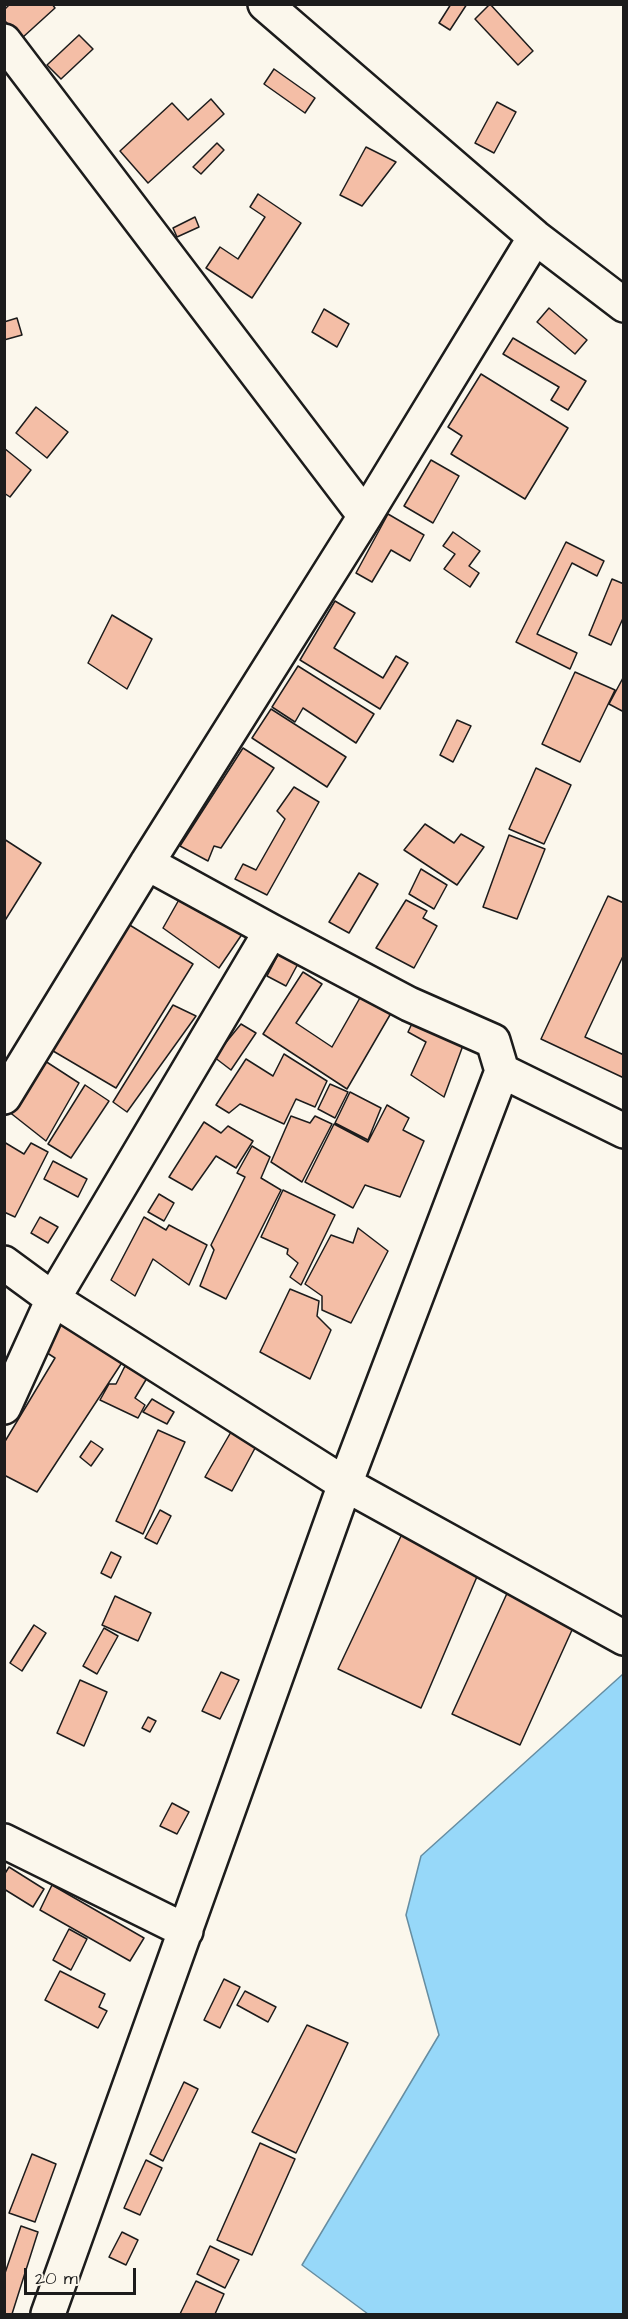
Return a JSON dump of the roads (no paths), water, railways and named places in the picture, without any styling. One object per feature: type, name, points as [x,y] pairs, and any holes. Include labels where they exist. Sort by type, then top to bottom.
[{"type":"street","points":[[266,4],[535,237],[624,305]]},
{"type":"street","points":[[4,40],[365,516]]},
{"type":"street","points":[[4,1097],[147,862],[365,516],[535,237]]},
{"type":"street","points":[[48,2314],[345,1484],[502,1071],[493,1041],[409,1004],[147,862]]},
{"type":"street","points":[[4,1407],[53,1299],[271,931]]},
{"type":"street","points":[[502,1071],[624,1131]]},
{"type":"street","points":[[4,1263],[53,1299],[345,1484],[624,1638]]},
{"type":"street","points":[[4,1841],[186,1931]]},
{"type":"water","points":[[623,1674],[623,2314],[368,2314],[302,2265],[439,2035],[406,1915],[421,1856]]}]
